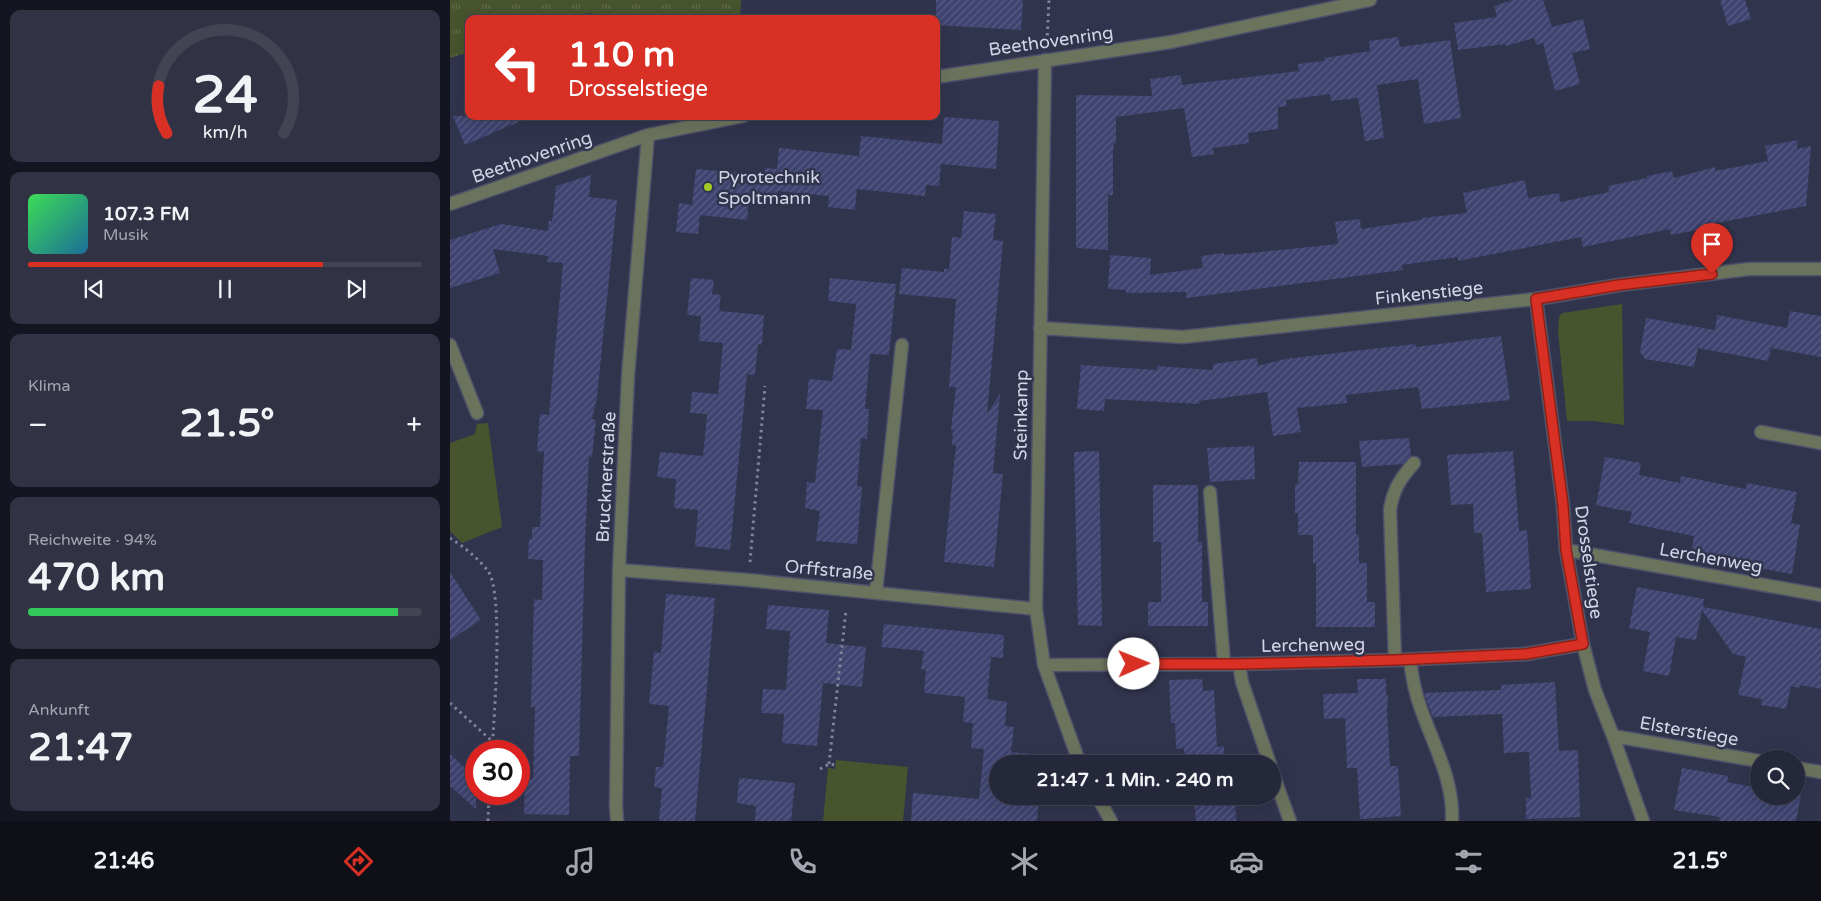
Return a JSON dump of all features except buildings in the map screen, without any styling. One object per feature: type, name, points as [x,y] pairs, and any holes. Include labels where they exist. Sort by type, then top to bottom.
[{"type":"street","name":"Beethovenring","points":[[940,76],[1170,42],[1370,0]]},
{"type":"street","name":"Steinkamp","points":[[1046,60],[1036,609],[1044,665],[1077,755]]},
{"type":"street","name":"Beethovenring","points":[[450,204],[648,135],[723,120]]},
{"type":"street","name":"Brucknerstraße","points":[[617,821],[618,570],[628,376],[648,135]]},
{"type":"street","name":"Finkenstiege","points":[[1040,328],[1183,337],[1536,299],[1619,285],[1749,269],[1821,269]]},
{"type":"street","name":"Drosselstiege","points":[[1536,299],[1563,505],[1566,550],[1583,644],[1595,690],[1643,821]]},
{"type":"street","points":[[450,345],[477,414]]},
{"type":"street","points":[[876,592],[902,345]]},
{"type":"street","points":[[1761,432],[1821,443]]},
{"type":"street","points":[[1395,660],[1390,509],[1392,495],[1400,479],[1414,463]]},
{"type":"street","points":[[1210,492],[1224,663]]},
{"type":"street","name":"Lerchenweg","points":[[1566,550],[1821,595]]},
{"type":"street","name":"Orffstraße","points":[[618,570],[748,580],[1036,609]]},
{"type":"street","name":"Lerchenweg","points":[[1044,665],[1239,664],[1410,660],[1526,654],[1583,644]]},
{"type":"street","points":[[1410,660],[1413,684],[1420,707],[1450,787],[1452,821]]},
{"type":"street","points":[[1239,664],[1242,682],[1267,755]]},
{"type":"street","name":"Elsterstiege","points":[[1613,736],[1750,759]]},
{"type":"street","points":[[1805,769],[1821,772]]},
{"type":"street","points":[[1281,796],[1290,821]]},
{"type":"street","points":[[1102,805],[1111,821]]},
{"type":"path","points":[[1046,60],[1049,0]]},
{"type":"path","points":[[748,580],[765,386]]},
{"type":"path","points":[[450,538],[488,572],[494,588],[496,629],[493,740]]},
{"type":"path","points":[[829,764],[848,590]]},
{"type":"path","points":[[450,703],[491,740]]},
{"type":"path","points":[[820,769],[829,764],[836,765]]},
{"type":"path","points":[[488,821],[489,805]]},
{"type":"green space","points":[[450,0],[741,0],[740,15],[597,15],[589,13],[583,15],[465,15],[465,53],[450,58]]},
{"type":"green space","points":[[1622,304],[1624,425],[1593,421],[1567,421],[1558,331],[1559,317],[1562,313]]},
{"type":"green space","points":[[488,423],[502,527],[462,543],[450,531],[450,443],[475,434],[477,424]]},
{"type":"green space","points":[[836,760],[908,767],[903,821],[823,821],[828,768],[835,769]]},
{"type":"place","name":"Pyrotechnik Spoltmann","points":[[708,187]]},
{"type":"route","points":[[1134,664],[1239,664],[1395,660],[1526,654],[1583,644],[1566,550],[1563,505],[1536,299],[1619,285],[1712,274]]}]
